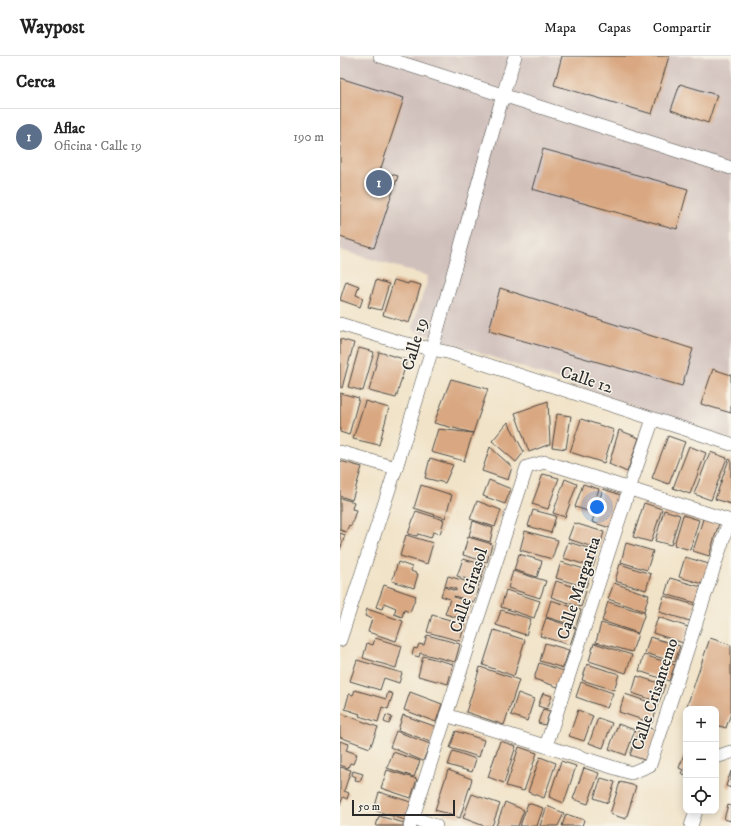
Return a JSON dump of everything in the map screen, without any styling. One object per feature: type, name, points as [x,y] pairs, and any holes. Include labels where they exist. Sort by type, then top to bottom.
[{"type":"street","points":[[380,56],[731,168]]},
{"type":"street","name":"Calle 19","points":[[340,640],[396,468],[432,349],[515,56]]},
{"type":"street","name":"Calle 12","points":[[340,324],[399,342],[451,353],[731,444]]},
{"type":"street","name":"Calle Margarita","points":[[546,746],[653,419]]},
{"type":"street","points":[[340,452],[396,468]]},
{"type":"street","name":"Calle Girasol","points":[[412,822],[527,467],[545,462],[629,489]]},
{"type":"street","points":[[629,489],[730,521]]},
{"type":"street","name":"Calle Crisantemo","points":[[446,715],[631,773],[650,765],[730,521]]},
{"type":"street","points":[[719,756],[731,752]]},
{"type":"street","points":[[691,826],[695,814]]},
{"type":"street","points":[[412,822],[436,826]]},
{"type":"shaded area","points":[[340,56],[731,56],[731,439],[413,330],[414,321],[428,276],[340,250]]},
{"type":"building","points":[[562,56],[669,56],[652,114],[554,85]]},
{"type":"building","points":[[340,78],[404,98],[380,171],[398,176],[374,248],[340,237]]},
{"type":"building","points":[[680,84],[717,95],[708,123],[671,110]]},
{"type":"building","points":[[543,149],[688,189],[677,229],[532,189]]},
{"type":"building","points":[[376,280],[389,284],[381,310],[368,307]]},
{"type":"building","points":[[394,280],[408,284],[409,282],[421,285],[409,323],[383,315]]},
{"type":"building","points":[[346,281],[359,286],[356,295],[363,298],[360,307],[340,300]]},
{"type":"building","points":[[500,288],[693,349],[682,386],[489,331]]},
{"type":"building","points":[[340,339],[354,343],[342,388],[340,387]]},
{"type":"building","points":[[359,348],[374,352],[363,391],[348,387]]},
{"type":"building","points":[[379,352],[407,360],[396,398],[369,391]]},
{"type":"building","points":[[713,369],[731,375],[731,413],[701,404]]},
{"type":"building","points":[[451,379],[488,389],[473,433],[434,423]]},
{"type":"building","points":[[340,393],[359,398],[349,435],[340,432]]},
{"type":"building","points":[[365,401],[389,408],[379,445],[353,439]]},
{"type":"building","points":[[548,401],[550,444],[529,452],[515,413]]},
{"type":"building","points":[[557,414],[571,416],[566,449],[552,447]]},
{"type":"building","points":[[581,419],[614,430],[604,463],[570,452]]},
{"type":"building","points":[[508,422],[524,452],[516,462],[492,441]]},
{"type":"building","points":[[438,429],[473,433],[464,461],[431,452]]},
{"type":"building","points":[[619,430],[639,438],[627,472],[609,464]]},
{"type":"building","points":[[668,436],[685,442],[669,484],[652,478]]},
{"type":"building","points":[[689,446],[706,453],[690,494],[673,488]]},
{"type":"building","points":[[490,447],[512,467],[508,480],[482,471]]},
{"type":"building","points":[[710,452],[727,458],[711,500],[694,494]]},
{"type":"building","points":[[430,458],[453,465],[445,483],[425,478]]},
{"type":"building","points":[[729,459],[731,460],[731,504],[715,499]]},
{"type":"building","points":[[340,461],[362,467],[352,500],[340,496]]},
{"type":"building","points":[[543,474],[559,478],[548,509],[532,504]]},
{"type":"building","points":[[565,479],[577,484],[565,517],[553,513]]},
{"type":"building","points":[[489,480],[511,489],[505,504],[483,496]]},
{"type":"building","points":[[583,484],[599,489],[591,512],[575,507]]},
{"type":"building","points":[[421,485],[452,495],[445,518],[414,508]]},
{"type":"building","points":[[603,489],[621,495],[610,528],[592,522]]},
{"type":"building","points":[[340,498],[354,502],[352,509],[356,510],[351,526],[349,525],[346,532],[340,530]]},
{"type":"building","points":[[477,501],[501,510],[495,527],[470,519]]},
{"type":"building","points":[[644,503],[662,509],[651,542],[633,537]]},
{"type":"building","points":[[533,510],[556,516],[551,533],[528,526]]},
{"type":"building","points":[[664,510],[680,515],[671,545],[655,541]]},
{"type":"building","points":[[416,511],[444,520],[440,534],[433,532],[431,538],[418,534],[417,536],[408,534]]},
{"type":"building","points":[[683,515],[699,520],[690,550],[674,545]]},
{"type":"building","points":[[703,519],[719,523],[709,556],[693,551]]},
{"type":"building","points":[[473,521],[493,528],[490,542],[469,536]]},
{"type":"building","points":[[574,523],[604,532],[599,549],[568,539]]},
{"type":"building","points":[[525,531],[558,540],[552,559],[520,550]]},
{"type":"building","points":[[340,533],[345,535],[340,550]]},
{"type":"building","points":[[406,535],[433,543],[427,564],[400,556]]},
{"type":"building","points":[[468,537],[492,544],[487,562],[463,555]]},
{"type":"building","points":[[568,542],[598,551],[593,567],[563,558]]},
{"type":"building","points":[[626,543],[653,551],[647,570],[621,562]]},
{"type":"building","points":[[519,554],[542,561],[537,577],[514,570]]},
{"type":"building","points":[[685,557],[709,564],[703,584],[679,577]]},
{"type":"building","points":[[463,559],[485,565],[480,583],[457,576]]},
{"type":"building","points":[[398,562],[412,567],[411,571],[418,574],[414,588],[392,581]]},
{"type":"building","points":[[561,562],[591,571],[586,587],[556,578]]},
{"type":"building","points":[[620,564],[651,574],[646,590],[615,581]]},
{"type":"building","points":[[513,571],[546,581],[540,598],[508,588]]},
{"type":"building","points":[[448,576],[479,585],[474,602],[454,596],[471,603],[466,620],[445,614],[450,599],[441,596],[444,587],[456,591],[456,589],[445,586]]},
{"type":"building","points":[[670,578],[701,587],[696,603],[665,594]]},
{"type":"building","points":[[556,581],[586,591],[581,607],[551,597]]},
{"type":"building","points":[[614,583],[649,595],[644,611],[608,599]]},
{"type":"building","points":[[384,585],[416,596],[410,612],[404,610],[402,617],[394,614],[396,608],[384,603],[382,609],[376,607]]},
{"type":"building","points":[[506,590],[540,601],[534,618],[501,607]]},
{"type":"building","points":[[664,596],[695,605],[690,621],[659,612]]},
{"type":"building","points":[[551,600],[581,610],[576,626],[546,617]]},
{"type":"building","points":[[608,602],[645,613],[638,633],[602,621]]},
{"type":"building","points":[[367,609],[403,621],[396,641],[368,632],[372,619],[365,616]]},
{"type":"building","points":[[501,610],[531,619],[526,635],[496,625]]},
{"type":"building","points":[[432,615],[465,624],[460,641],[427,632]]},
{"type":"building","points":[[658,617],[688,627],[683,643],[653,633]]},
{"type":"building","points":[[546,618],[576,628],[570,645],[540,636]]},
{"type":"building","points":[[601,623],[638,634],[632,652],[596,642]]},
{"type":"building","points":[[494,630],[525,640],[514,676],[483,665]]},
{"type":"building","points":[[427,635],[460,644],[455,662],[420,653],[419,657],[412,655],[414,648],[417,649],[419,644],[424,645]]},
{"type":"building","points":[[650,637],[680,646],[675,662],[645,653]]},
{"type":"building","points":[[375,638],[402,646],[396,668],[363,658],[367,643],[373,645]]},
{"type":"building","points":[[710,638],[731,645],[731,713],[726,728],[719,726],[719,706],[687,706]]},
{"type":"building","points":[[545,643],[569,650],[563,668],[540,661]]},
{"type":"building","points":[[594,643],[632,655],[626,673],[589,661]]},
{"type":"building","points":[[644,655],[675,665],[669,681],[639,671]]},
{"type":"building","points":[[423,656],[453,664],[448,684],[418,676]]},
{"type":"building","points":[[357,660],[402,673],[399,683],[384,678],[380,690],[350,681]]},
{"type":"building","points":[[539,663],[564,671],[558,687],[534,679]]},
{"type":"building","points":[[587,664],[619,674],[614,690],[582,680]]},
{"type":"building","points":[[480,667],[519,680],[504,725],[466,712]]},
{"type":"building","points":[[637,676],[665,685],[659,702],[632,693]]},
{"type":"building","points":[[581,682],[613,693],[607,708],[576,697]]},
{"type":"building","points":[[355,690],[386,699],[388,692],[393,694],[388,709],[382,707],[378,722],[359,716],[360,714],[345,709],[349,694],[353,695]]},
{"type":"building","points":[[410,692],[442,704],[436,722],[404,710]]},
{"type":"building","points":[[518,693],[534,699],[527,721],[511,715]]},
{"type":"building","points":[[543,693],[552,696],[547,709],[538,706]]},
{"type":"building","points":[[625,694],[658,705],[652,723],[619,712]]},
{"type":"building","points":[[543,709],[550,711],[545,725],[538,723]]},
{"type":"building","points":[[578,710],[593,716],[584,741],[569,736]]},
{"type":"building","points":[[340,713],[378,727],[370,748],[340,737]]},
{"type":"building","points":[[386,715],[392,717],[389,724],[384,722]]},
{"type":"building","points":[[403,715],[437,727],[431,742],[398,730]]},
{"type":"building","points":[[598,718],[612,723],[603,748],[589,743]]},
{"type":"building","points":[[618,724],[635,730],[626,755],[609,749]]},
{"type":"building","points":[[641,725],[658,731],[647,761],[630,755]]},
{"type":"building","points":[[396,731],[430,744],[423,761],[390,747]]},
{"type":"building","points":[[456,731],[484,740],[479,757],[450,748]]},
{"type":"building","points":[[340,741],[349,744],[346,750],[357,754],[353,764],[350,763],[348,768],[340,765]]},
{"type":"building","points":[[500,741],[516,746],[504,783],[488,777]]},
{"type":"building","points":[[519,747],[537,753],[524,791],[506,786]]},
{"type":"building","points":[[453,751],[476,759],[472,772],[448,765]]},
{"type":"building","points":[[393,752],[420,761],[414,777],[387,768]]},
{"type":"building","points":[[540,757],[556,763],[544,798],[528,792]]},
{"type":"building","points":[[683,757],[683,770],[679,768]]},
{"type":"building","points":[[561,761],[576,766],[564,803],[549,797]]},
{"type":"building","points":[[340,767],[351,770],[344,791],[349,793],[347,799],[343,797],[340,805]]},
{"type":"building","points":[[584,768],[599,773],[588,804],[573,799]]},
{"type":"building","points":[[387,770],[417,779],[411,798],[381,788]]},
{"type":"building","points":[[448,770],[472,779],[460,818],[435,810]]},
{"type":"building","points":[[353,771],[363,774],[360,781],[355,780],[356,777],[352,775]]},
{"type":"building","points":[[731,771],[731,788],[726,786]]},
{"type":"building","points":[[601,778],[615,782],[608,803],[594,798]]},
{"type":"building","points":[[620,782],[636,786],[626,819],[610,814]]},
{"type":"building","points":[[379,792],[411,802],[405,820],[374,810]]},
{"type":"building","points":[[472,794],[500,804],[492,826],[484,826],[463,818]]},
{"type":"building","points":[[505,802],[524,810],[518,826],[496,826]]},
{"type":"building","points":[[528,803],[543,808],[537,826],[520,826]]},
{"type":"building","points":[[728,805],[731,806],[731,821],[724,819]]},
{"type":"building","points":[[547,806],[564,813],[558,826],[540,826]]},
{"type":"building","points":[[566,814],[584,820],[582,826],[562,826]]},
{"type":"building","points":[[379,816],[404,823],[403,826],[376,826]]},
{"type":"place","name":"Aflac","points":[[379,183]]}]
